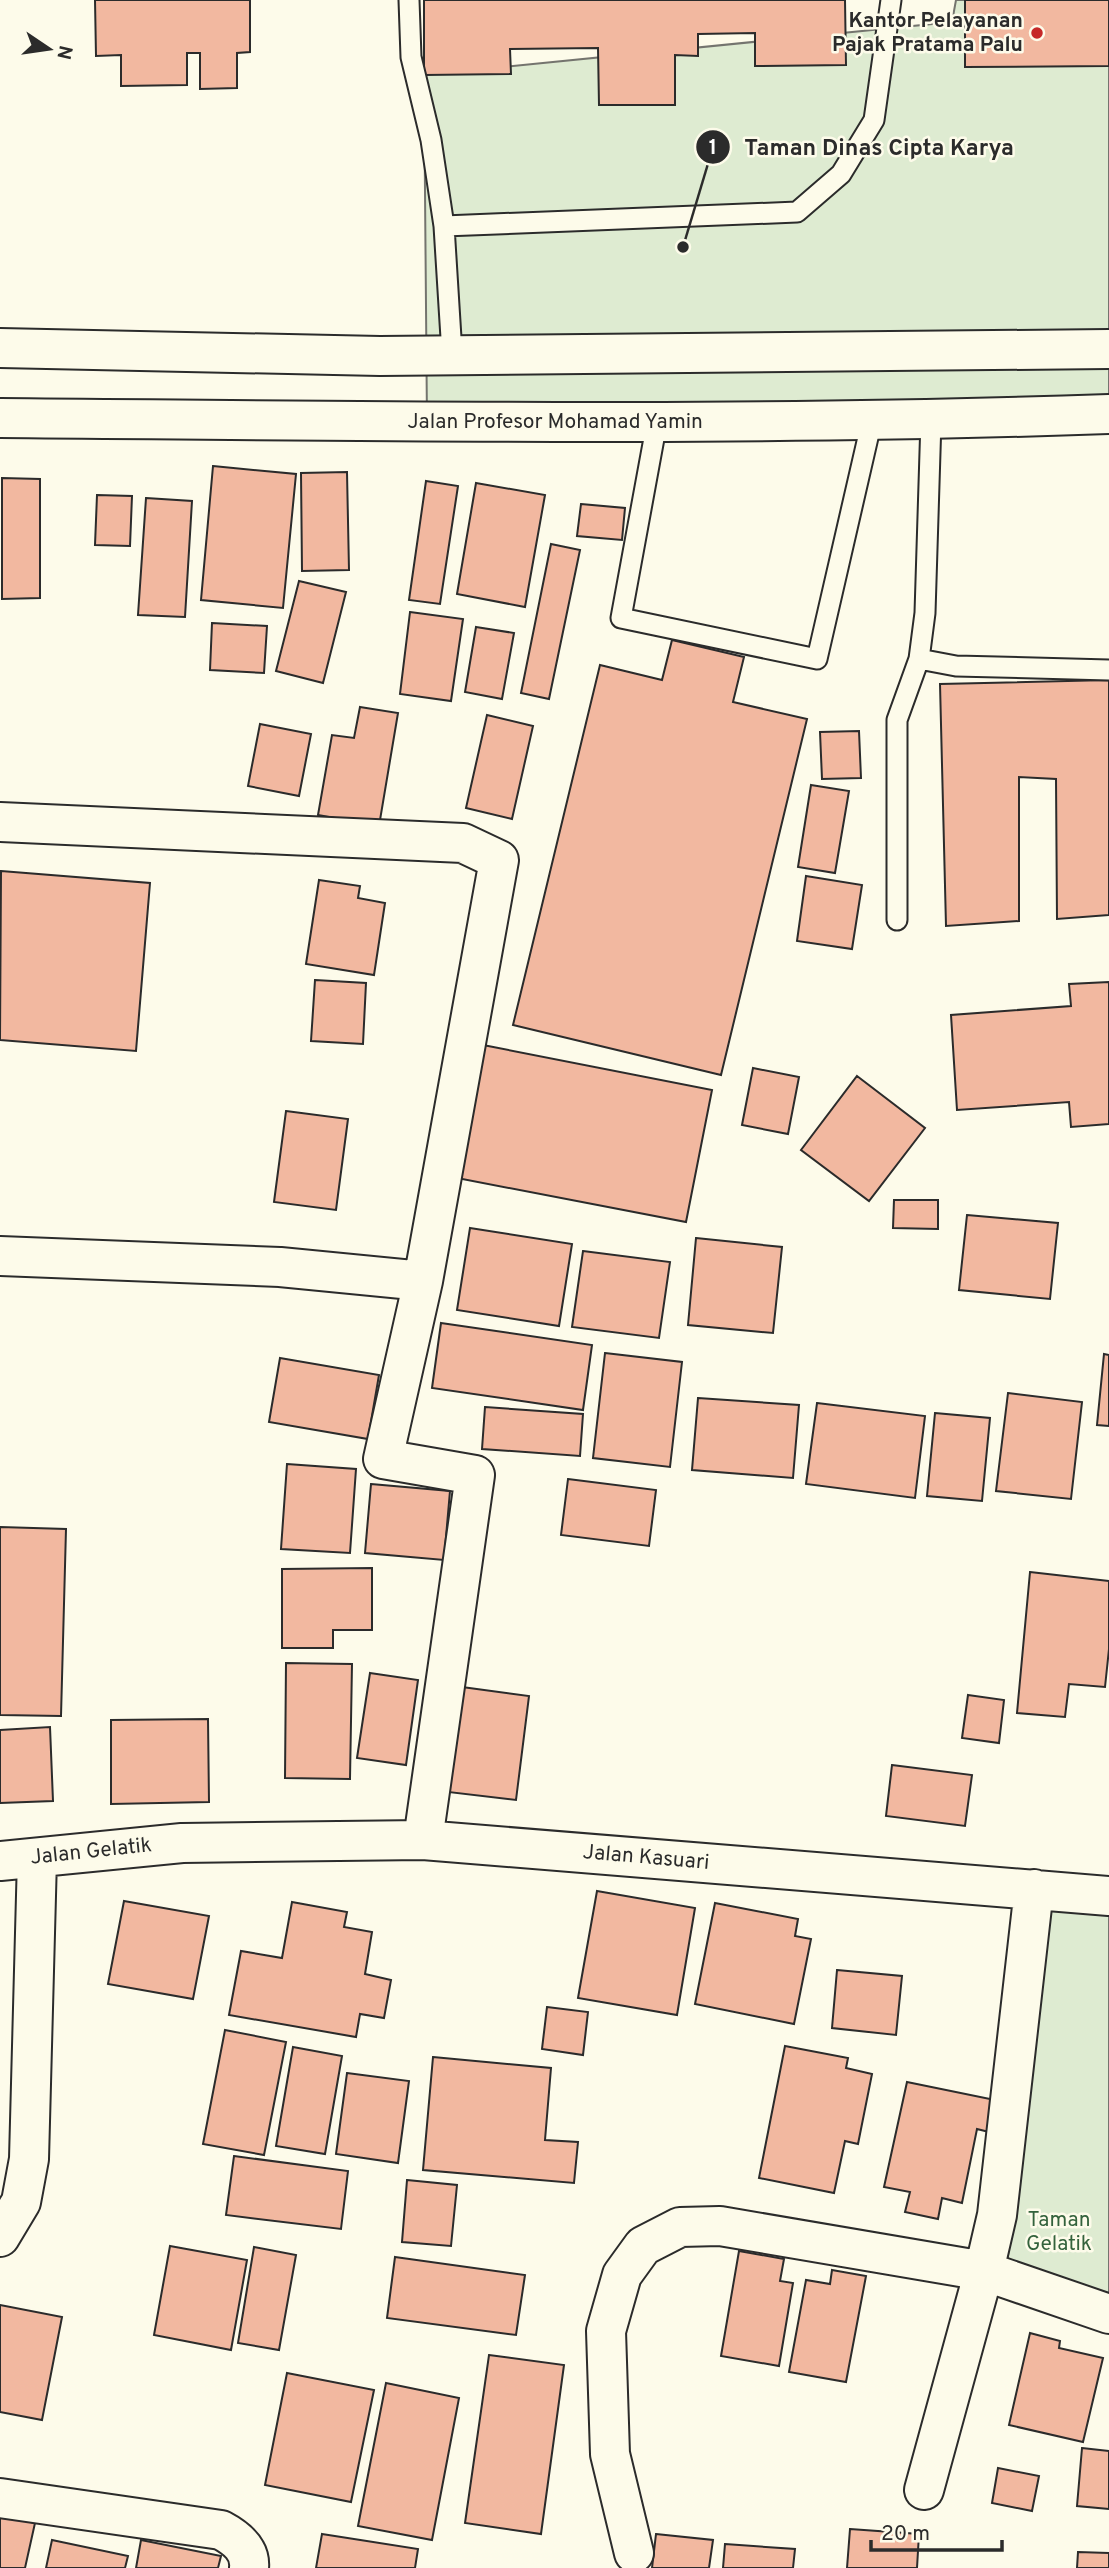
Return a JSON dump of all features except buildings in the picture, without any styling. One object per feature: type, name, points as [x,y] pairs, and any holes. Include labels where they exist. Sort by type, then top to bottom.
[{"type":"street","points":[[0,348],[380,356],[1109,349]]},
{"type":"street","name":"Jalan Profesor Mohamad Yamin","points":[[0,418],[657,422],[931,420],[1109,414]]},
{"type":"street","points":[[0,822],[463,843],[499,860],[423,1281],[383,1459],[475,1475],[423,1840]]},
{"type":"street","points":[[0,1256],[280,1266],[423,1281]]},
{"type":"street","name":"Jalan Kasuari","points":[[182,1843],[423,1840],[1109,1896]]},
{"type":"street","name":"Jalan Gelatik","points":[[19,1860],[182,1843]]},
{"type":"street","points":[[0,2237],[22,2203],[29,2159],[19,1860]]},
{"type":"street","points":[[924,2490],[997,2215],[1034,1889]]},
{"type":"street","points":[[634,2553],[610,2454],[606,2331],[622,2275],[643,2246],[680,2227],[720,2226],[984,2271],[1109,2314]]},
{"type":"street","points":[[0,2498],[221,2530],[239,2540],[250,2560],[249,2568]]},
{"type":"lane","points":[[409,0],[411,57],[431,140],[443,226],[452,354]]},
{"type":"lane","points":[[443,226],[797,212],[841,174],[874,120],[891,0]]},
{"type":"lane","points":[[657,422],[621,618],[817,659],[872,420]]},
{"type":"lane","points":[[897,920],[897,720],[919,659],[925,613],[931,420]]},
{"type":"lane","points":[[919,659],[956,666],[1109,670]]},
{"type":"green space","points":[[956,0],[1109,0],[1109,419],[427,422],[424,75],[952,22]]},
{"type":"green space","name":"Taman Gelatik","points":[[1109,1890],[1109,2304],[1007,2268],[1038,1895]]},
{"type":"place","name":"Kantor Pelayanan Pajak Pratama Palu","points":[[1037,33]]},
{"type":"place","name":"Taman Dinas Cipta Karya","points":[[683,247]]}]
